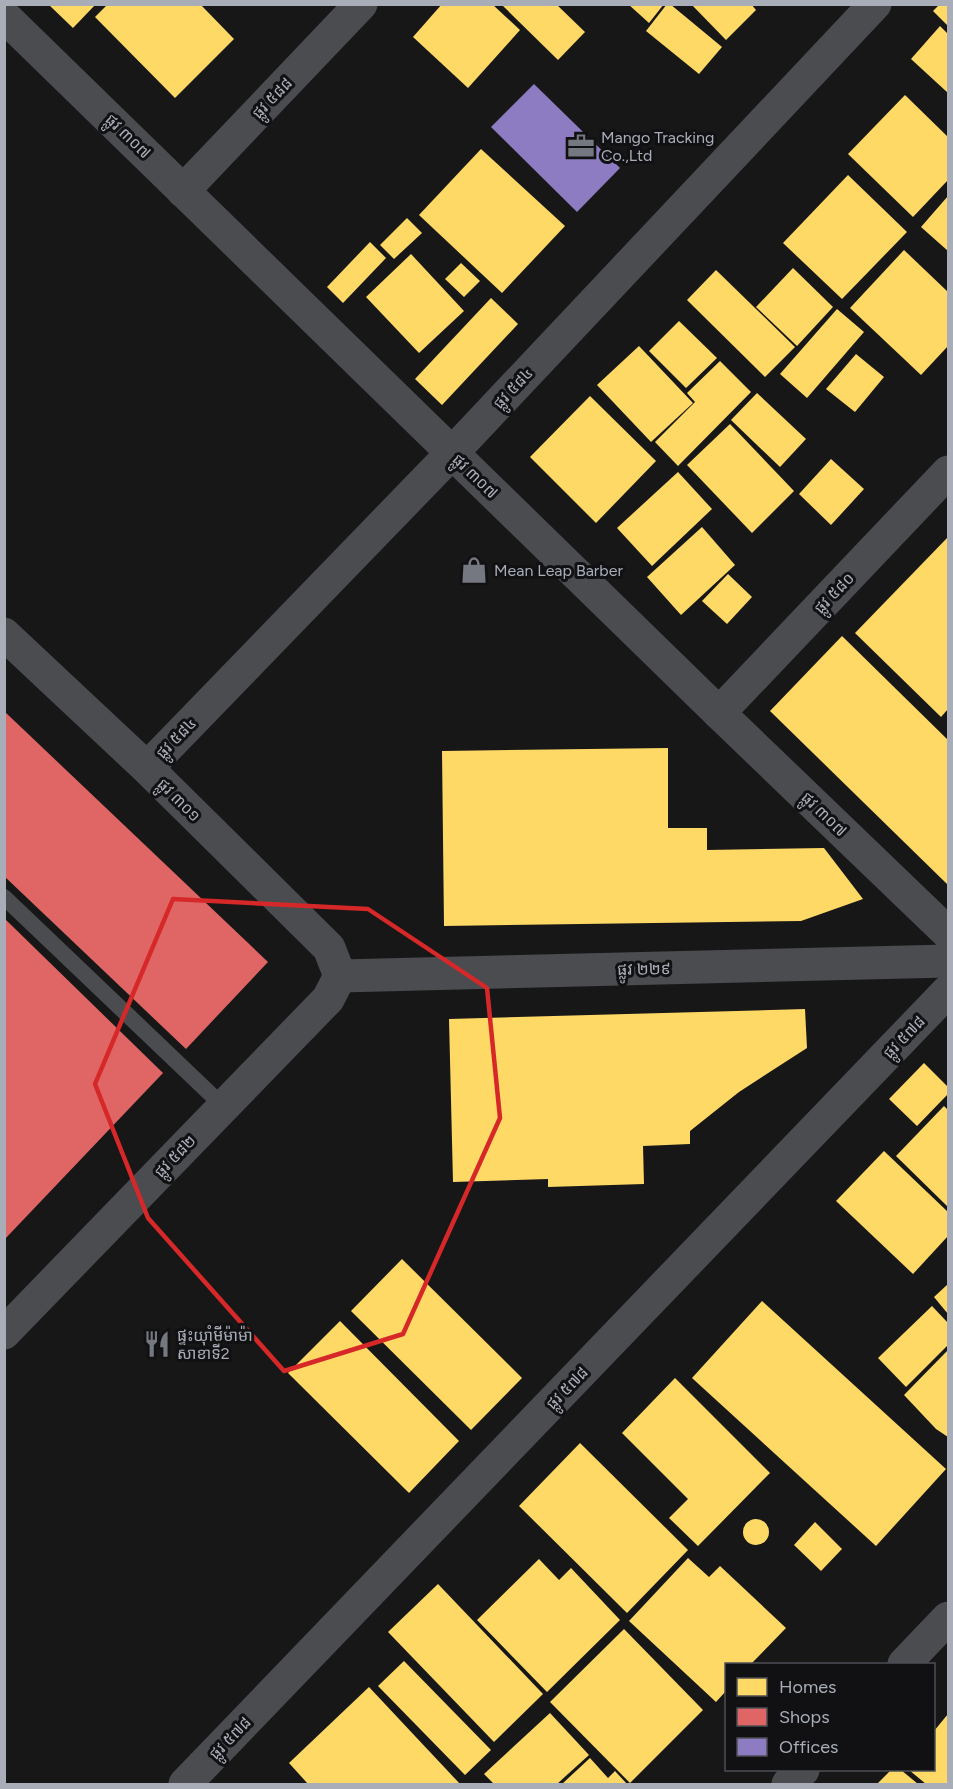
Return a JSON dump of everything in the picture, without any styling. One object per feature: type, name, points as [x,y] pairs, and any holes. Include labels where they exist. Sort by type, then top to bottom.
[{"type":"street","name":"ផ្លូវ ៥៨៨","points":[[183,191],[361,4]]},
{"type":"street","name":"ផ្លូវ ៥៨៤","points":[[147,768],[452,453],[875,4]]},
{"type":"street","name":"ផ្លូវ ៣០៧","points":[[4,16],[948,933]]},
{"type":"street","name":"ផ្លូវ ៥៨០","points":[[719,713],[948,472]]},
{"type":"street","name":"ផ្លូវ ៣០១","points":[[4,634],[147,768],[329,948],[340,976]]},
{"type":"street","name":"ផ្លូវ ២២៩","points":[[340,976],[948,961]]},
{"type":"street","name":"ផ្លូវ ៥៨២","points":[[4,1333],[328,999],[340,976]]},
{"type":"street","name":"ផ្លូវ ៥៧៨","points":[[185,1785],[948,990]]},
{"type":"street","points":[[906,1663],[948,1618]]},
{"type":"street","points":[[788,1785],[802,1771]]},
{"type":"lane","points":[[4,897],[223,1106]]},
{"type":"highlighted area","points":[[173,899],[368,909],[487,988],[500,1118],[403,1334],[284,1371],[148,1218],[95,1084]]},
{"type":"building: Homes","points":[[48,4],[96,4],[73,28]]},
{"type":"building: Homes","points":[[108,4],[200,4],[234,39],[175,98],[95,17]]},
{"type":"building: Homes","points":[[442,4],[492,4],[520,30],[468,88],[413,37]]},
{"type":"building: Homes","points":[[501,4],[556,4],[585,32],[558,60]]},
{"type":"building: Homes","points":[[628,4],[664,4],[649,23]]},
{"type":"building: Homes","points":[[667,4],[670,4],[722,47],[699,74],[646,31]]},
{"type":"building: Homes","points":[[691,4],[751,4],[756,10],[726,40]]},
{"type":"building: Homes","points":[[940,4],[948,4],[948,26],[933,11]]},
{"type":"building: Homes","points":[[940,26],[948,34],[948,93],[911,59]]},
{"type":"building: Homes","points":[[905,95],[948,137],[948,180],[913,217],[848,154]]},
{"type":"building: Homes","points":[[481,149],[565,226],[502,293],[419,215]]},
{"type":"building: Homes","points":[[848,175],[907,232],[842,299],[783,243]]},
{"type":"building: Homes","points":[[948,196],[948,251],[921,227]]},
{"type":"building: Homes","points":[[407,218],[422,233],[394,259],[380,245]]},
{"type":"building: Homes","points":[[370,242],[386,258],[343,303],[327,287]]},
{"type":"building: Homes","points":[[904,250],[948,292],[948,346],[921,375],[850,308]]},
{"type":"building: Homes","points":[[411,254],[464,311],[419,353],[366,297]]},
{"type":"building: Homes","points":[[461,263],[480,281],[464,297],[445,279]]},
{"type":"building: Homes","points":[[793,268],[833,307],[797,346],[756,307]]},
{"type":"building: Homes","points":[[716,270],[795,347],[765,377],[687,300]]},
{"type":"building: Homes","points":[[491,298],[518,324],[442,405],[415,379]]},
{"type":"building: Homes","points":[[837,309],[864,332],[807,398],[780,374]]},
{"type":"building: Homes","points":[[679,321],[717,358],[686,388],[649,351]]},
{"type":"building: Homes","points":[[639,346],[693,403],[651,442],[597,385]]},
{"type":"building: Homes","points":[[856,354],[884,377],[855,412],[826,389]]},
{"type":"building: Homes","points":[[720,361],[751,392],[678,466],[655,442],[695,402],[687,393]]},
{"type":"building: Homes","points":[[757,393],[806,439],[780,467],[731,420]]},
{"type":"building: Homes","points":[[590,396],[656,461],[596,523],[530,457]]},
{"type":"building: Homes","points":[[730,424],[794,491],[752,533],[687,465]]},
{"type":"building: Homes","points":[[831,459],[864,489],[831,525],[799,494]]},
{"type":"building: Homes","points":[[678,472],[712,509],[652,566],[617,528]]},
{"type":"building: Homes","points":[[702,527],[735,565],[681,615],[647,577]]},
{"type":"building: Homes","points":[[948,537],[948,709],[941,717],[855,633]]},
{"type":"building: Homes","points":[[728,574],[752,597],[727,624],[702,601]]},
{"type":"building: Homes","points":[[842,636],[948,740],[948,885],[770,711]]},
{"type":"building: Homes","points":[[668,748],[668,828],[707,828],[707,850],[824,848],[863,899],[801,921],[444,926],[442,751]]},
{"type":"building: Homes","points":[[805,1009],[807,1048],[739,1092],[690,1131],[690,1144],[643,1146],[644,1184],[548,1187],[548,1179],[453,1182],[449,1019]]},
{"type":"building: Homes","points":[[924,1063],[948,1087],[948,1094],[917,1126],[889,1099]]},
{"type":"building: Homes","points":[[944,1106],[948,1110],[948,1207],[896,1156]]},
{"type":"building: Homes","points":[[884,1151],[948,1212],[948,1236],[913,1274],[836,1201]]},
{"type":"building: Homes","points":[[402,1259],[522,1378],[471,1430],[351,1311]]},
{"type":"building: Homes","points":[[948,1284],[948,1314],[934,1297]]},
{"type":"building: Homes","points":[[762,1301],[946,1469],[876,1546],[692,1378]]},
{"type":"building: Homes","points":[[932,1306],[948,1323],[948,1345],[906,1387],[878,1358]]},
{"type":"building: Homes","points":[[340,1321],[459,1441],[409,1493],[288,1373]]},
{"type":"building: Homes","points":[[948,1350],[948,1437],[936,1429],[904,1395]]},
{"type":"building: Homes","points":[[675,1378],[770,1473],[698,1546],[669,1518],[688,1499],[622,1433]]},
{"type":"building: Homes","points":[[580,1443],[688,1550],[627,1613],[519,1506]]},
{"type":"building: Homes","points":[[756,1519],[765,1523],[769,1532],[765,1541],[756,1545],[747,1541],[743,1532],[747,1523]]},
{"type":"building: Homes","points":[[815,1522],[842,1549],[821,1571],[794,1545]]},
{"type":"building: Homes","points":[[688,1558],[709,1577],[720,1566],[786,1628],[752,1663],[725,1663],[725,1692],[716,1702],[629,1621]]},
{"type":"building: Homes","points":[[539,1559],[559,1580],[571,1568],[620,1620],[547,1692],[477,1620]]},
{"type":"building: Homes","points":[[438,1584],[543,1694],[494,1742],[388,1632]]},
{"type":"building: Homes","points":[[624,1629],[703,1710],[630,1783],[550,1702]]},
{"type":"building: Homes","points":[[404,1661],[491,1750],[465,1775],[378,1686]]},
{"type":"building: Homes","points":[[369,1687],[460,1784],[308,1784],[289,1763]]},
{"type":"building: Homes","points":[[550,1713],[589,1755],[557,1784],[494,1784],[484,1774]]},
{"type":"building: Homes","points":[[948,1714],[948,1784],[926,1784],[910,1771],[935,1771],[935,1730]]},
{"type":"building: Homes","points":[[590,1758],[608,1778],[615,1771],[627,1784],[562,1784]]},
{"type":"building: Homes","points":[[890,1771],[902,1771],[918,1784],[877,1784]]},
{"type":"building: Shops","points":[[4,711],[268,962],[186,1049],[4,876]]},
{"type":"building: Shops","points":[[4,918],[163,1073],[4,1240]]},
{"type":"building: Offices","points":[[534,84],[620,168],[577,212],[491,127]]},
{"type":"place","name":"Mango Tracking Co.,Ltd","points":[[581,146]]},
{"type":"place","name":"Mean Leap Barber","points":[[474,570]]},
{"type":"place","name":"ផ្ទះយ៉ាំមីម៉ាម៉ា សាខាទី2","points":[[157,1344]]}]
